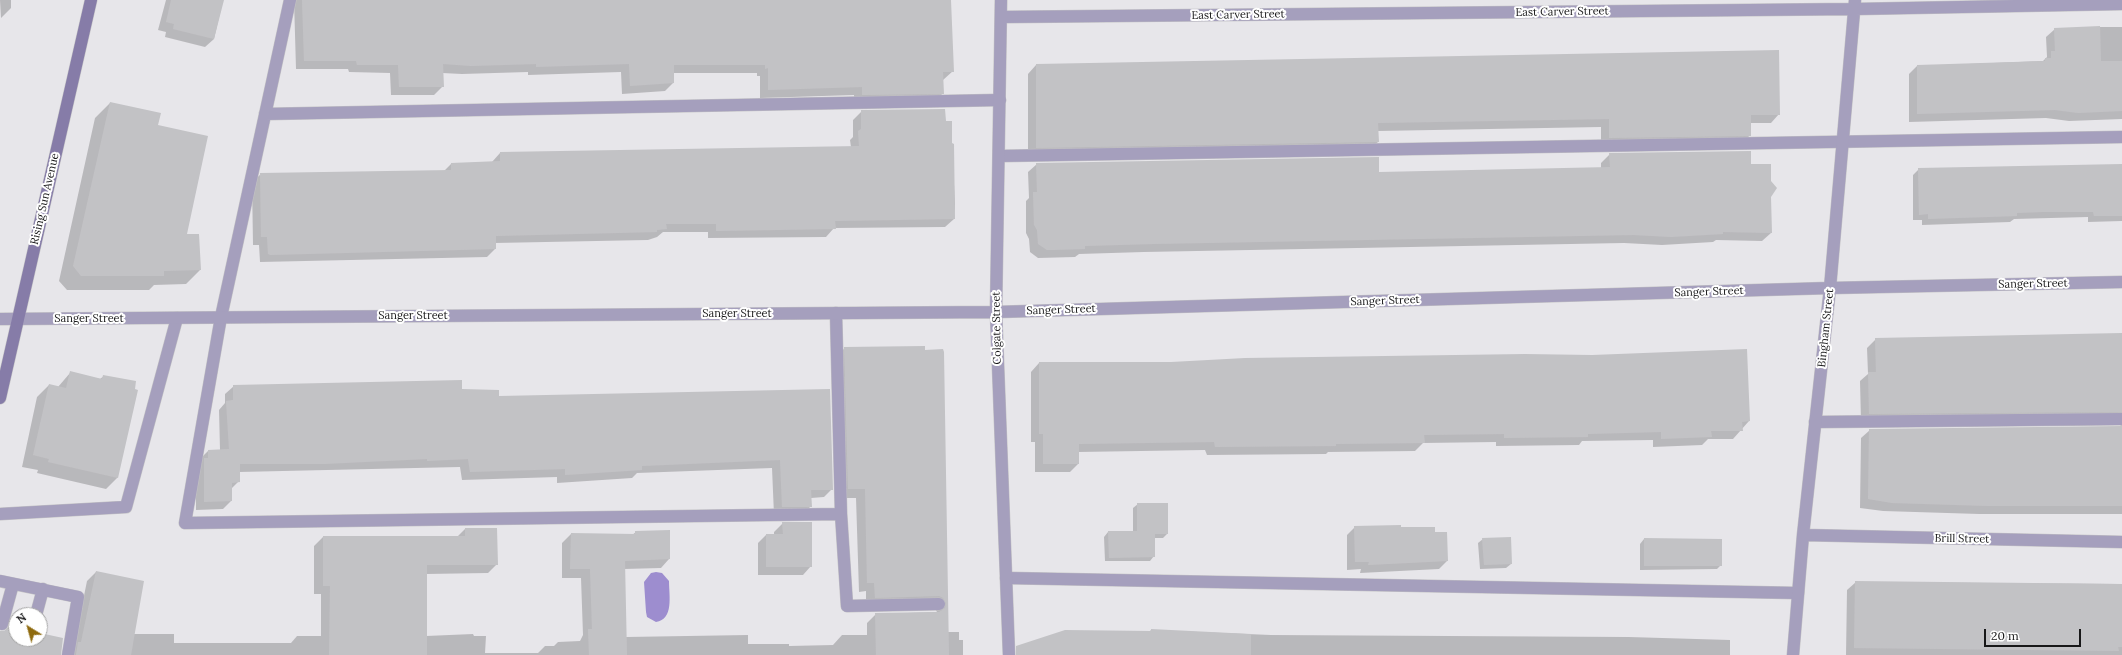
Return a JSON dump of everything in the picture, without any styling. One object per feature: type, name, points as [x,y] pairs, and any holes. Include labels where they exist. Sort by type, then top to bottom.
[{"type":"main road","name":"Rising Sun Avenue","points":[[0,398],[91,0]]},
{"type":"street","points":[[290,0],[221,317],[185,523],[841,514]]},
{"type":"street","name":"Colgate Street","points":[[1001,0],[996,312],[1009,655]]},
{"type":"street","name":"East Carver Street","points":[[1001,17],[1855,4],[2122,4]]},
{"type":"street","name":"Bingham Street","points":[[1793,655],[1803,535],[1830,288],[1855,4]]},
{"type":"street","points":[[265,114],[1000,100]]},
{"type":"street","points":[[999,156],[2122,137]]},
{"type":"street","name":"Sanger Street","points":[[0,319],[996,312],[1830,288],[2122,282]]},
{"type":"street","points":[[836,313],[841,514],[847,606],[939,604]]},
{"type":"street","points":[[0,514],[126,506],[177,318]]},
{"type":"street","points":[[1815,422],[2122,419]]},
{"type":"street","name":"Brill Street","points":[[1803,535],[2122,542]]},
{"type":"street","points":[[1006,578],[1798,593]]},
{"type":"street","points":[[0,581],[78,596],[68,655]]},
{"type":"street","points":[[2,624],[13,584]]},
{"type":"street","points":[[38,607],[43,589]]},
{"type":"shaded area","points":[[651,573],[662,573],[669,581],[670,600],[666,616],[662,620],[656,622],[647,617],[644,582]]},
{"type":"building","points":[[171,0],[224,0],[214,39],[173,29],[174,24],[166,22]]},
{"type":"building","points":[[302,0],[951,0],[954,72],[943,72],[944,94],[862,95],[862,87],[768,90],[768,68],[765,69],[765,65],[674,65],[674,83],[630,86],[629,64],[536,67],[536,64],[471,66],[443,64],[444,87],[399,87],[398,65],[357,65],[356,61],[304,61]]},
{"type":"building","points":[[2100,26],[2101,61],[2122,61],[2122,111],[2078,113],[2055,110],[1917,114],[1917,65],[2045,61],[2045,58],[2051,58],[2051,51],[2055,51],[2054,28]]},
{"type":"building","points":[[1779,50],[1780,115],[1751,115],[1751,136],[1609,138],[1609,119],[1378,123],[1379,142],[1036,148],[1036,64]]},
{"type":"building","points":[[110,102],[161,113],[158,125],[208,136],[187,234],[199,234],[201,270],[164,271],[164,276],[81,276],[73,266]]},
{"type":"building","points":[[945,109],[946,121],[952,121],[952,143],[954,144],[955,219],[835,221],[836,229],[716,231],[716,224],[666,224],[667,229],[657,230],[657,232],[496,236],[496,249],[270,255],[268,254],[267,237],[261,237],[260,173],[451,170],[451,163],[500,161],[500,152],[859,146],[858,131],[861,129],[861,110]]},
{"type":"building","points":[[1751,151],[1751,164],[1771,164],[1771,181],[1777,188],[1771,197],[1772,233],[1723,232],[1723,234],[1671,237],[1633,235],[1153,244],[1085,246],[1085,249],[1047,250],[1038,244],[1037,230],[1034,225],[1033,192],[1037,192],[1036,163],[1379,157],[1379,172],[1610,167],[1609,153]]},
{"type":"building","points":[[2122,164],[2122,216],[2094,216],[2093,212],[2042,212],[2017,213],[2017,216],[1928,219],[1928,214],[1919,215],[1918,168]]},
{"type":"building","points":[[2122,333],[2122,412],[1869,414],[1868,372],[1876,372],[1875,338]]},
{"type":"building","points":[[925,346],[925,350],[943,349],[944,352],[949,655],[876,655],[875,613],[939,612],[945,608],[946,603],[943,598],[939,596],[875,598],[874,583],[867,583],[865,489],[848,489],[844,347]]},
{"type":"building","points":[[1747,349],[1750,421],[1742,422],[1743,431],[1711,431],[1712,437],[1661,439],[1661,432],[1588,434],[1588,437],[1504,438],[1504,434],[1424,435],[1425,443],[1336,444],[1336,446],[1215,447],[1214,442],[1079,444],[1079,464],[1043,464],[1043,434],[1039,434],[1039,362],[1171,362],[1245,358],[1525,354],[1592,355]]},
{"type":"building","points":[[70,371],[102,379],[103,375],[136,381],[135,389],[138,390],[118,478],[48,462],[49,459],[33,455],[49,384],[66,388]]},
{"type":"building","points":[[462,380],[462,389],[499,390],[499,396],[830,389],[833,490],[811,490],[812,507],[782,507],[780,460],[642,466],[642,470],[565,475],[565,469],[470,472],[468,459],[427,461],[427,459],[324,464],[240,464],[240,482],[232,483],[232,501],[204,502],[204,458],[208,458],[208,450],[229,449],[226,401],[233,400],[233,385]]},
{"type":"building","points":[[2122,426],[2122,506],[1988,506],[1892,503],[1868,499],[1869,429]]},
{"type":"building","points":[[1137,503],[1168,503],[1168,534],[1155,534],[1155,557],[1109,558],[1108,531],[1137,531]]},
{"type":"building","points":[[782,522],[812,522],[812,567],[766,567],[766,534],[783,534]]},
{"type":"building","points":[[1401,525],[1401,527],[1435,527],[1435,532],[1447,532],[1448,561],[1368,565],[1369,562],[1355,562],[1354,526]]},
{"type":"building","points":[[465,528],[497,528],[498,565],[427,565],[427,655],[329,655],[330,586],[323,586],[323,536],[465,536]]},
{"type":"building","points":[[670,530],[670,559],[625,561],[627,655],[589,655],[588,629],[592,629],[590,569],[570,569],[571,533],[635,534],[635,531]]},
{"type":"building","points":[[1511,537],[1512,564],[1484,565],[1482,538]]},
{"type":"building","points":[[1644,538],[1722,539],[1722,566],[1644,566]]},
{"type":"building","points":[[96,571],[144,581],[131,655],[76,655],[78,642],[81,642]]},
{"type":"building","points":[[1855,581],[2122,584],[2122,647],[2118,647],[2119,651],[1854,648]]},
{"type":"building","points":[[8,627],[8,647],[48,647],[48,635],[63,638],[61,655],[0,655],[0,631],[4,631]]},
{"type":"building","points":[[1151,629],[1251,634],[1251,655],[1016,655],[1016,646],[1065,630],[1151,631]]}]
